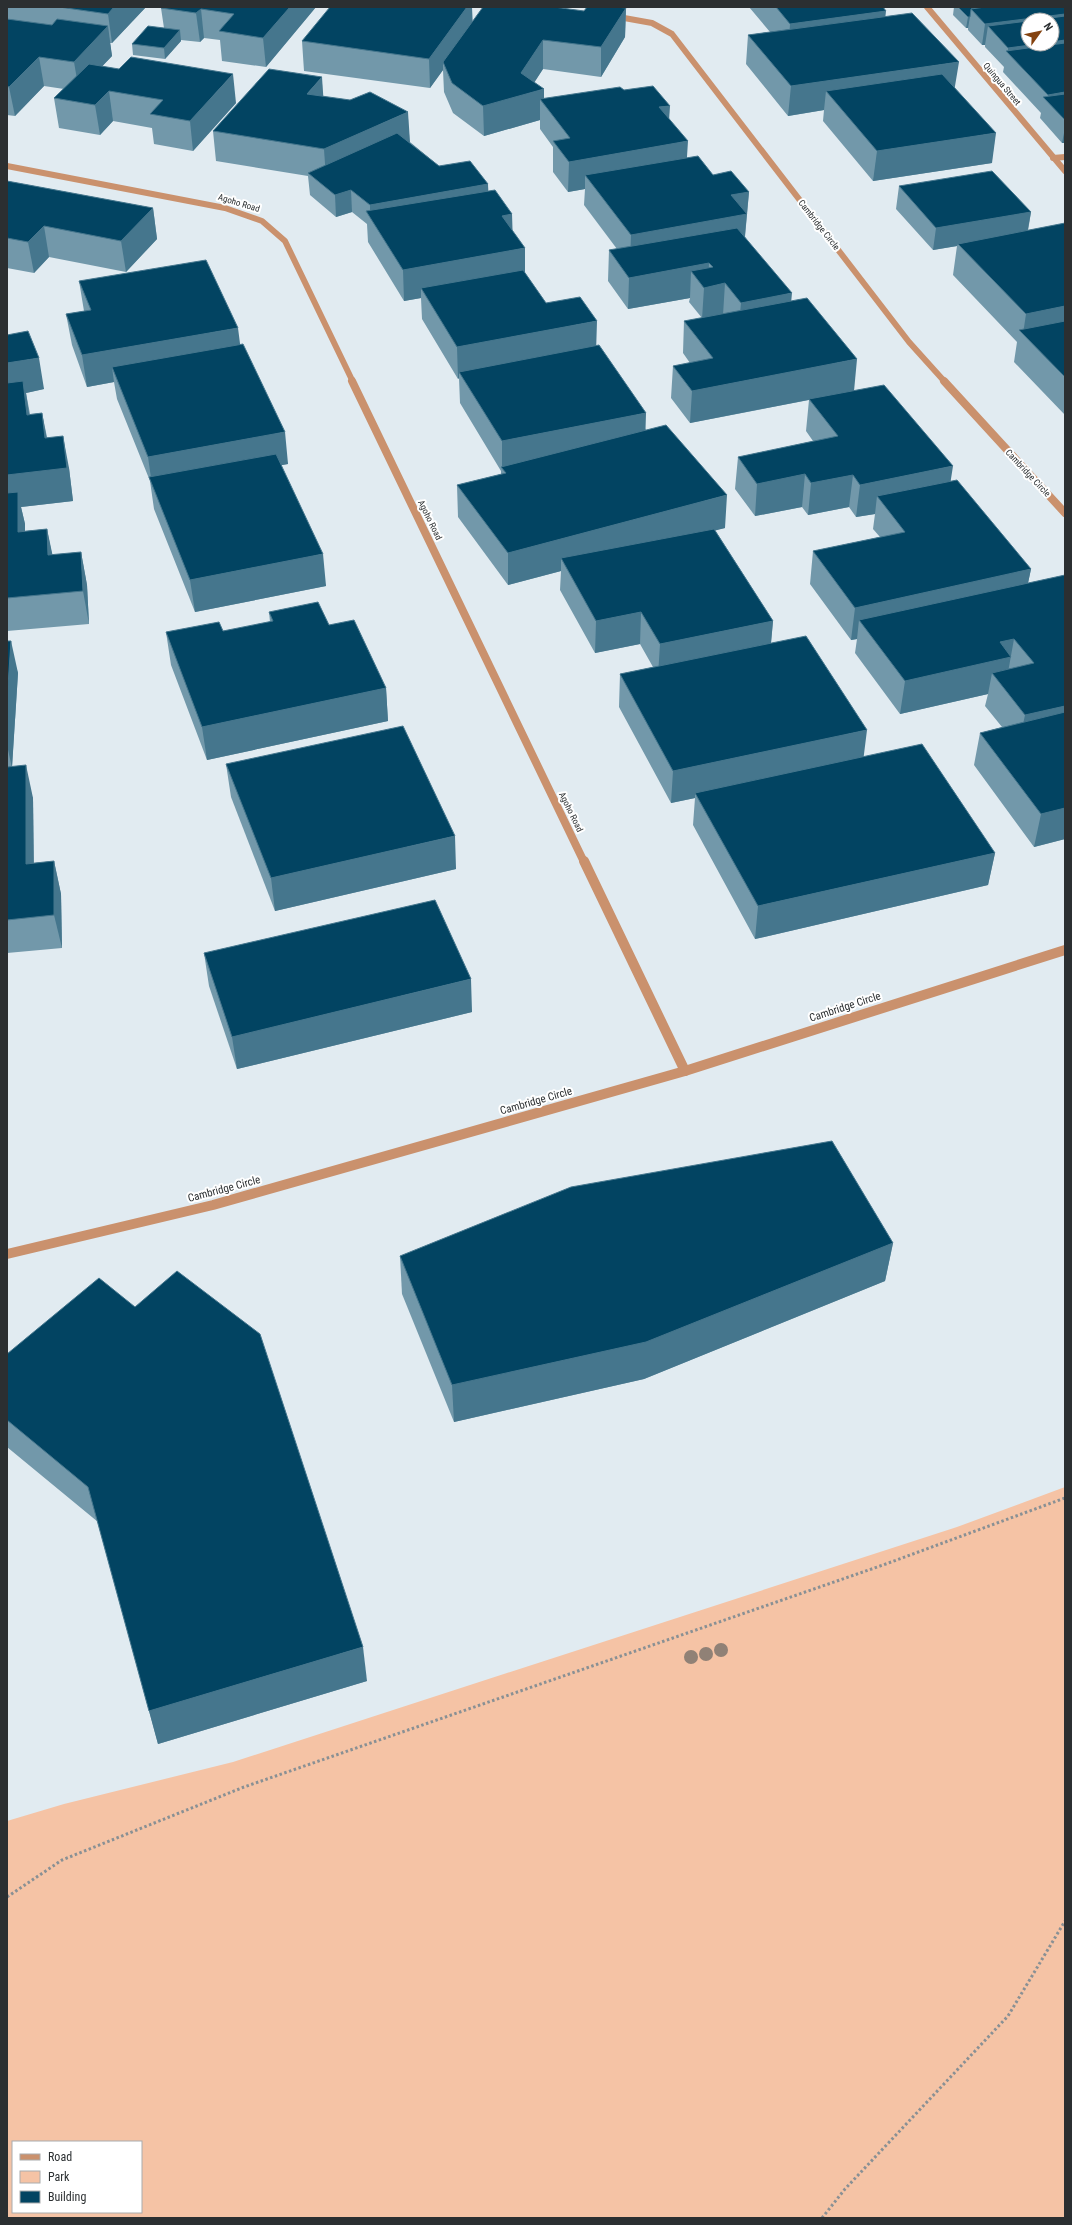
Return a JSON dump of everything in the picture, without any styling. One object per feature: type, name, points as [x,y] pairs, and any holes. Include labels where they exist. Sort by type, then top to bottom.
[{"type":"street","name":"Quingua Street","points":[[927,7],[1065,171]]},
{"type":"street","name":"Cambridge Circle","points":[[607,16],[652,23],[672,34],[909,342],[1065,513]]},
{"type":"street","points":[[1053,158],[1065,157]]},
{"type":"street","name":"Agoho Road","points":[[7,166],[225,208],[262,221],[285,241],[685,1071]]},
{"type":"street","name":"Cambridge Circle","points":[[7,1254],[213,1205],[685,1071],[1065,950]]},
{"type":"path","points":[[7,1897],[62,1860],[244,1787],[883,1565],[1065,1498]]},
{"type":"path","points":[[822,2218],[845,2189],[1008,2016],[1065,1921]]},
{"type":"green space","points":[[1065,1487],[1065,2218],[7,2218],[7,1821],[64,1804],[233,1762],[957,1527]]},
{"type":"building","points":[[59,7],[114,7],[108,14]]},
{"type":"building","points":[[290,7],[263,38],[219,31],[234,14],[201,9],[196,13],[161,8]]},
{"type":"building","points":[[330,7],[467,7],[429,59],[302,41]]},
{"type":"building","points":[[483,7],[554,7],[584,11],[587,7],[626,8],[601,47],[543,40],[521,73],[544,89],[483,106],[452,83],[443,62]]},
{"type":"building","points":[[776,7],[883,7],[886,11],[790,24]]},
{"type":"building","points":[[958,7],[985,7],[971,9],[970,17],[968,17]]},
{"type":"building","points":[[985,7],[1065,7],[1065,14],[1060,15],[1060,12],[1020,12],[1020,20],[985,24],[971,9]]},
{"type":"building","points":[[912,13],[959,62],[791,86],[748,35]]},
{"type":"building","points":[[1065,16],[1065,40],[1060,41],[1060,17]]},
{"type":"building","points":[[7,19],[52,25],[57,19],[108,26],[74,62],[39,57],[9,87],[7,86]]},
{"type":"building","points":[[1020,22],[1020,46],[1008,48],[988,26]]},
{"type":"building","points":[[148,26],[180,30],[164,48],[132,44]]},
{"type":"building","points":[[1065,43],[1065,92],[1048,95],[1006,51],[1020,49],[1020,52],[1060,52],[1060,44]]},
{"type":"building","points":[[131,57],[233,74],[190,121],[150,114],[163,100],[109,91],[95,105],[54,98],[89,64],[119,69]]},
{"type":"building","points":[[269,69],[322,77],[307,94],[350,100],[370,92],[408,112],[324,149],[213,131]]},
{"type":"building","points":[[942,74],[996,133],[877,151],[826,91]]},
{"type":"building","points":[[653,86],[670,106],[659,107],[688,141],[569,162],[553,141],[570,138],[540,99],[620,87],[624,90]]},
{"type":"building","points":[[1065,94],[1065,120],[1043,97]]},
{"type":"building","points":[[397,133],[439,166],[470,161],[488,184],[370,205],[351,190],[335,195],[308,173]]},
{"type":"building","points":[[698,156],[713,175],[731,171],[749,192],[731,195],[747,214],[631,235],[585,175]]},
{"type":"building","points":[[992,171],[1031,212],[936,228],[899,186]]},
{"type":"building","points":[[7,181],[153,208],[121,241],[44,226],[28,242],[7,238]]},
{"type":"building","points":[[495,190],[512,214],[502,216],[525,248],[403,270],[366,211]]},
{"type":"building","points":[[1065,223],[1065,306],[1026,314],[958,244]]},
{"type":"building","points":[[737,228],[792,293],[741,303],[725,283],[704,288],[691,271],[713,267],[709,263],[629,278],[609,250]]},
{"type":"building","points":[[206,260],[238,328],[82,355],[66,314],[91,310],[79,281]]},
{"type":"building","points":[[523,270],[546,303],[580,297],[597,321],[457,347],[421,288]]},
{"type":"building","points":[[807,298],[857,359],[692,391],[673,366],[713,358],[684,321]]},
{"type":"building","points":[[1065,321],[1065,377],[1019,330]]},
{"type":"building","points":[[28,331],[39,358],[7,363],[7,335]]},
{"type":"building","points":[[243,344],[285,432],[148,457],[112,367]]},
{"type":"building","points":[[599,345],[646,413],[502,441],[459,372]]},
{"type":"building","points":[[23,381],[27,415],[42,413],[45,438],[63,436],[67,468],[7,475],[7,383]]},
{"type":"building","points":[[884,385],[953,466],[860,485],[853,475],[811,483],[805,474],[757,484],[738,457],[838,436],[809,399]]},
{"type":"building","points":[[666,425],[727,495],[508,553],[457,485],[506,473],[501,467]]},
{"type":"building","points":[[276,454],[323,554],[190,580],[149,477]]},
{"type":"building","points":[[957,480],[1031,569],[855,608],[813,551],[905,532],[877,496]]},
{"type":"building","points":[[18,492],[18,532],[47,529],[48,555],[81,552],[83,591],[7,598],[7,493]]},
{"type":"building","points":[[714,529],[773,621],[660,644],[641,612],[596,621],[561,558]]},
{"type":"building","points":[[1065,575],[1065,706],[1025,715],[992,673],[1034,663],[1014,639],[1000,642],[1011,657],[905,681],[859,620]]},
{"type":"building","points":[[318,602],[329,625],[354,620],[386,688],[202,727],[166,632],[219,622],[223,631],[273,621],[269,612]]},
{"type":"building","points":[[806,636],[867,730],[673,771],[620,674]]},
{"type":"building","points":[[7,641],[11,641],[7,701]]},
{"type":"building","points":[[1065,712],[1065,808],[1041,814],[980,733]]},
{"type":"building","points":[[403,726],[455,836],[271,878],[226,764]]},
{"type":"building","points":[[922,744],[995,853],[758,906],[695,793]]},
{"type":"building","points":[[26,765],[26,864],[54,861],[54,915],[7,920],[7,767]]},
{"type":"building","points":[[435,900],[471,979],[232,1037],[204,953]]},
{"type":"building","points":[[832,1141],[893,1243],[646,1342],[452,1385],[400,1256],[571,1187]]},
{"type":"building","points":[[177,1271],[260,1334],[363,1647],[149,1711],[88,1487],[7,1420],[7,1354],[99,1278],[135,1307]]}]
